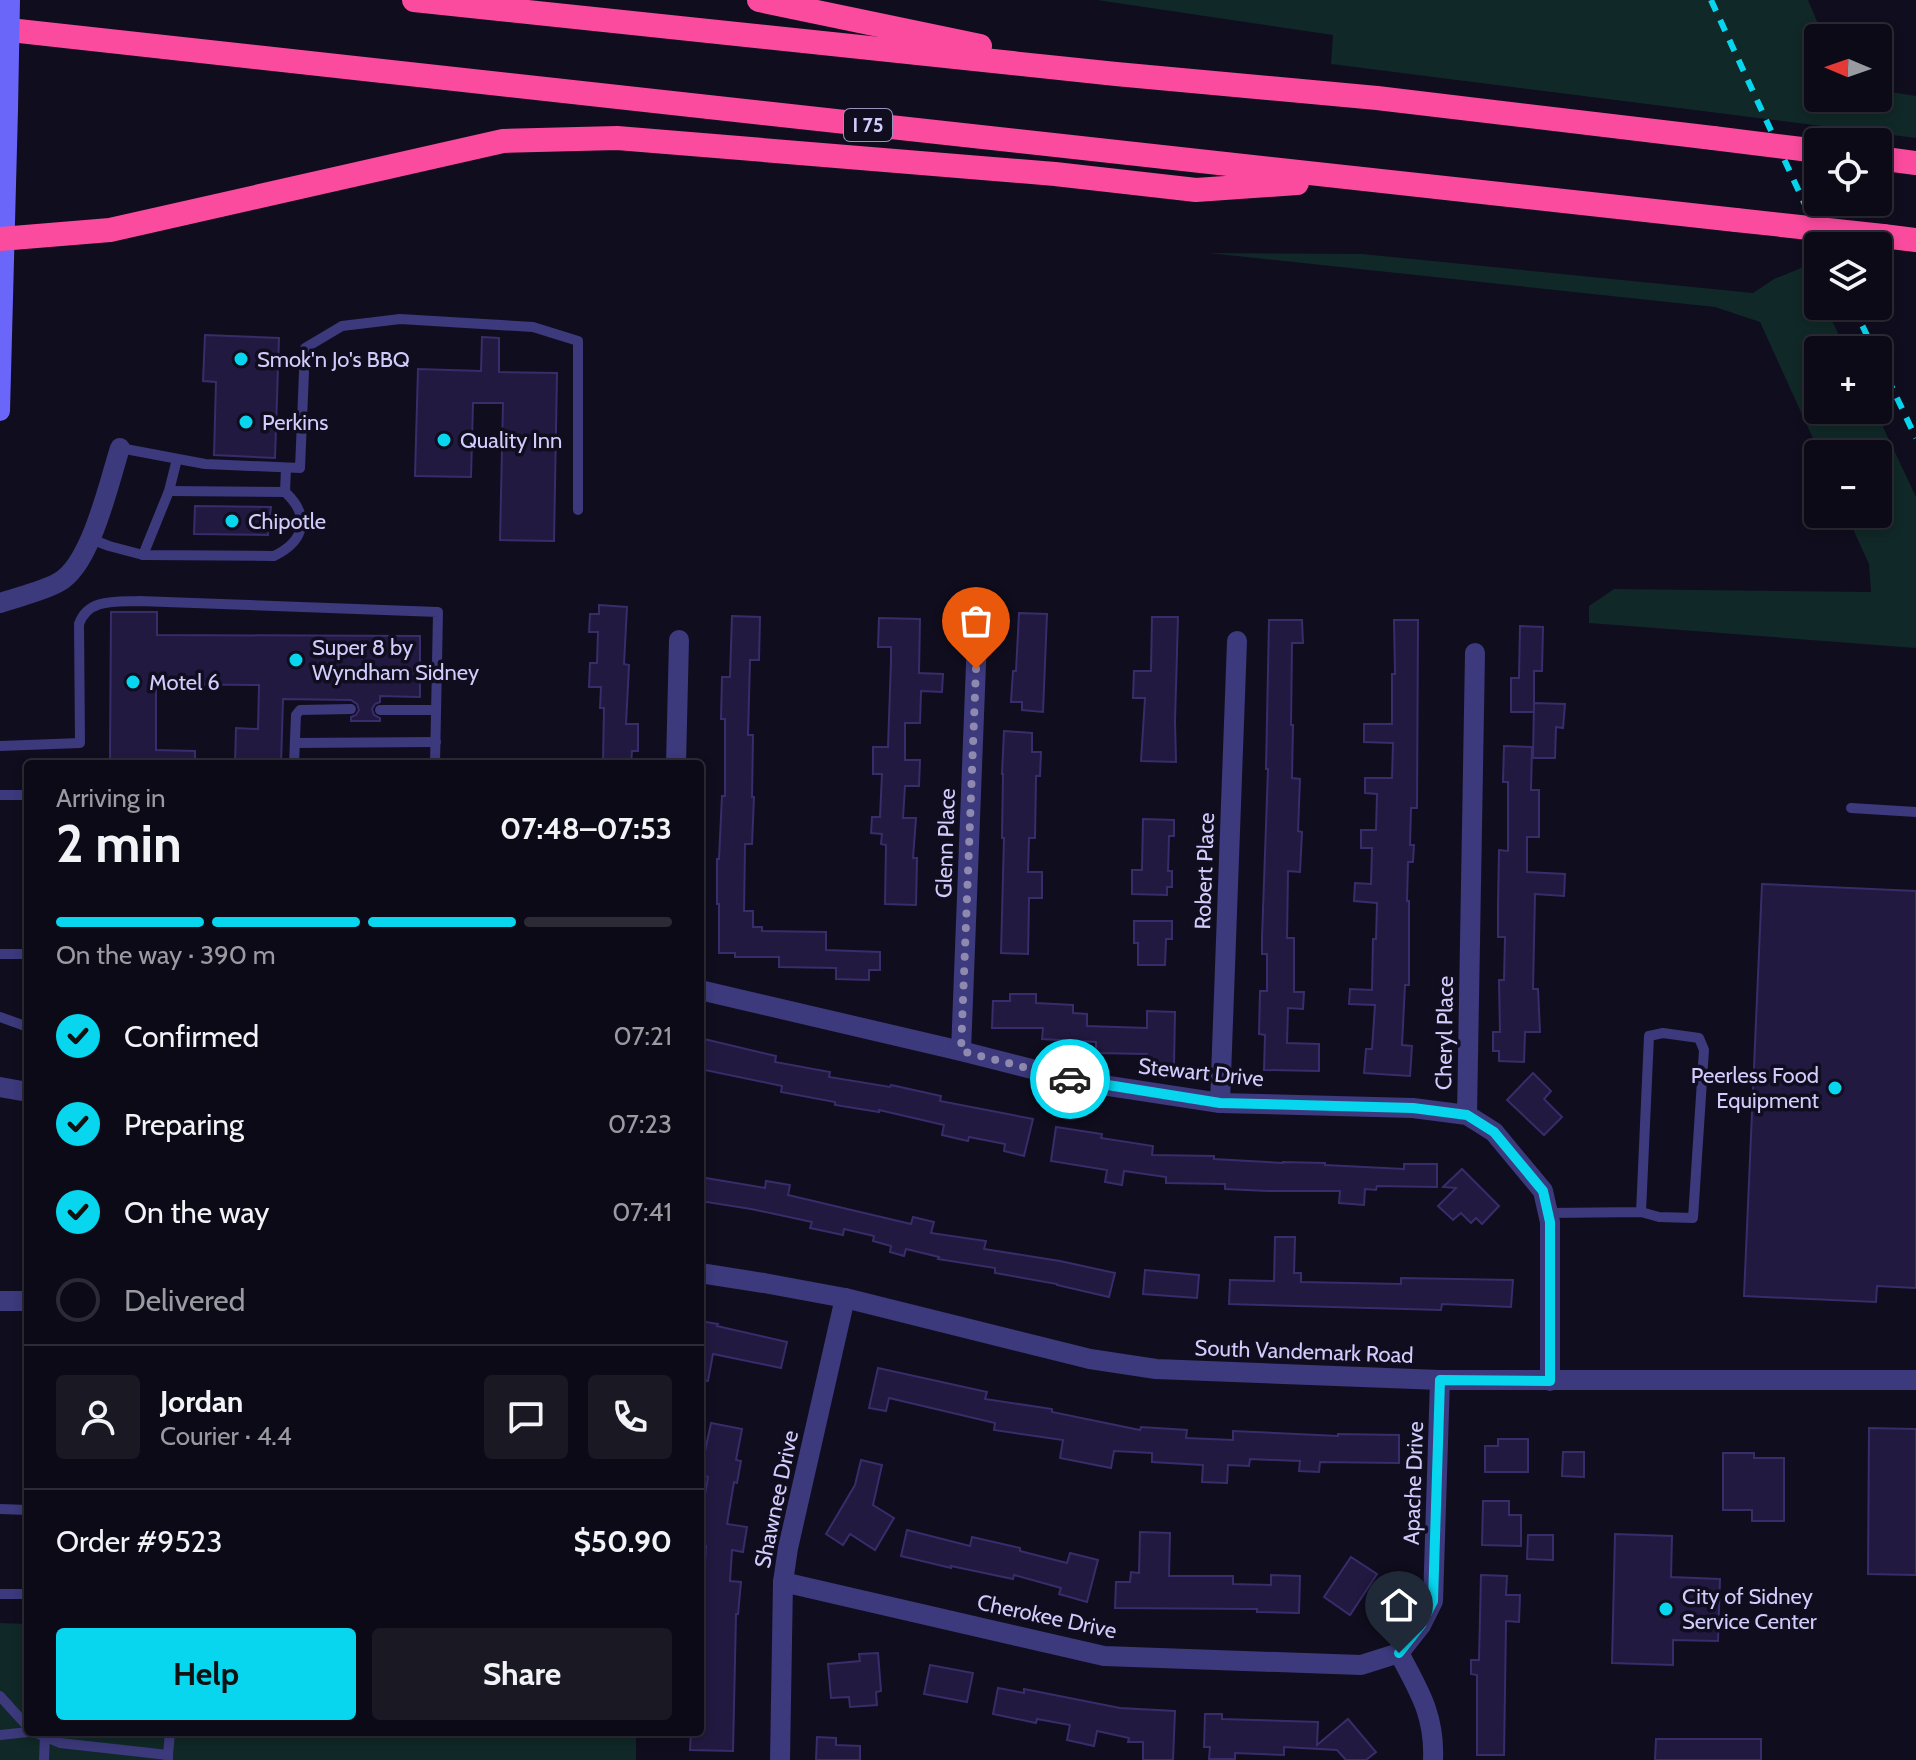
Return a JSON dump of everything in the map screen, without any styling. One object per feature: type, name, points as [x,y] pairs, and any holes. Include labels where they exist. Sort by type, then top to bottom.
[{"type":"highway","points":[[414,0],[1116,74],[1377,98],[1804,149]]},
{"type":"highway","points":[[759,0],[1116,74]]},
{"type":"highway","name":"I 75","points":[[0,29],[1916,240]]},
{"type":"highway","points":[[2,239],[110,230],[503,141],[617,138],[1055,174],[1196,190],[1361,179]]},
{"type":"highway","points":[[1892,160],[1916,163]]},
{"type":"main road","points":[[0,411],[10,0]]},
{"type":"street","points":[[0,603],[61,581],[83,555],[120,448]]},
{"type":"street","name":"Glenn Place","points":[[961,1051],[977,638]]},
{"type":"street","points":[[676,760],[679,640]]},
{"type":"street","name":"Robert Place","points":[[1220,1103],[1237,641]]},
{"type":"street","name":"Cheryl Place","points":[[1475,653],[1467,1115],[1494,1132],[1543,1191],[1550,1222],[1550,1381]]},
{"type":"street","name":"Stewart Drive","points":[[704,991],[1083,1082],[1220,1103],[1413,1108],[1467,1115]]},
{"type":"street","points":[[0,1087],[24,1091]]},
{"type":"street","name":"South Vandemark Road","points":[[704,1274],[845,1298],[1090,1359],[1172,1369],[1440,1380],[1916,1380]]},
{"type":"street","name":"Shawnee Drive","points":[[780,1760],[783,1582],[845,1298]]},
{"type":"street","points":[[0,1301],[24,1301]]},
{"type":"street","name":"Apache Drive","points":[[1399,1653],[1421,1625],[1433,1601],[1440,1380]]},
{"type":"street","name":"Cherokee Drive","points":[[783,1582],[1104,1656],[1361,1665],[1399,1653]]},
{"type":"street","points":[[1399,1653],[1427,1706],[1434,1739],[1433,1760]]},
{"type":"lane","points":[[120,448],[205,464],[300,468],[305,348],[342,326],[400,319],[533,327],[578,341],[578,510]]},
{"type":"lane","points":[[143,555],[169,491],[177,459]]},
{"type":"lane","points":[[285,492],[286,468]]},
{"type":"lane","points":[[91,539],[143,555],[274,556],[290,548],[298,537],[302,521],[297,502],[285,492],[169,491]]},
{"type":"lane","points":[[80,743],[79,624],[89,608],[104,603],[139,601],[438,612],[435,760]]},
{"type":"lane","points":[[294,760],[296,715],[300,710],[351,709]]},
{"type":"lane","points":[[380,710],[436,710]]},
{"type":"lane","points":[[295,743],[436,742]]},
{"type":"lane","points":[[0,746],[80,743],[87,745],[90,752]]},
{"type":"lane","points":[[0,795],[24,795]]},
{"type":"lane","points":[[1851,808],[1916,812]]},
{"type":"lane","points":[[0,954],[24,954]]},
{"type":"lane","points":[[0,1017],[24,1026]]},
{"type":"lane","points":[[1548,1213],[1641,1212],[1659,1217],[1693,1218],[1704,1050],[1699,1038],[1663,1033],[1649,1036],[1641,1212]]},
{"type":"lane","points":[[0,1509],[24,1510]]},
{"type":"lane","points":[[0,1594],[24,1594]]},
{"type":"lane","points":[[0,1696],[24,1723]]},
{"type":"lane","points":[[0,1735],[24,1731]]},
{"type":"lane","points":[[44,1760],[45,1736]]},
{"type":"lane","points":[[47,1736],[60,1743],[168,1757],[170,1736]]},
{"type":"green space","points":[[1097,0],[1808,0],[1818,24],[1804,24],[1804,112],[1892,112],[1892,92],[1916,96],[1916,138],[1892,135],[1892,128],[1837,128],[1331,64],[1333,35]]},
{"type":"green space","points":[[1208,253],[1362,254],[1753,293],[1774,279],[1804,267],[1804,320],[1832,320],[1839,336],[1804,336],[1804,419],[1760,322],[1715,307]]},
{"type":"green space","points":[[1806,424],[1882,424],[1889,440],[1814,440]]},
{"type":"green space","points":[[1892,446],[1916,497],[1916,648],[1589,623],[1589,606],[1614,589],[1871,592],[1869,564],[1852,528],[1892,528]]},
{"type":"green space","points":[[0,1623],[24,1624],[24,1736],[636,1736],[636,1760],[0,1760]]},
{"type":"building","points":[[205,335],[279,338],[275,458],[214,455],[216,382],[203,381]]},
{"type":"building","name":"Quality Inn","points":[[482,337],[499,338],[499,372],[557,373],[554,541],[500,540],[503,403],[473,403],[471,477],[415,476],[418,369],[481,371]]},
{"type":"building","name":"Chipotle","points":[[195,506],[271,507],[268,535],[194,534]]},
{"type":"building","points":[[599,605],[627,607],[624,664],[629,665],[626,724],[638,724],[638,751],[632,751],[631,760],[603,760],[604,708],[600,708],[601,687],[589,687],[590,663],[597,663],[598,632],[589,632],[590,614],[599,614]]},
{"type":"building","points":[[111,612],[157,612],[157,635],[420,636],[420,697],[380,696],[380,702],[372,709],[380,721],[351,721],[359,710],[351,700],[283,699],[281,760],[235,760],[236,728],[258,729],[259,685],[156,684],[156,750],[195,751],[195,760],[110,760]]},
{"type":"building","points":[[1019,613],[1047,614],[1043,712],[1022,710],[1022,702],[1011,702]]},
{"type":"building","points":[[732,616],[760,617],[759,660],[750,660],[748,735],[753,735],[754,797],[752,844],[745,844],[744,911],[753,911],[753,927],[762,927],[762,931],[826,932],[826,950],[880,952],[880,970],[869,970],[869,980],[836,979],[836,968],[779,967],[779,957],[735,957],[735,953],[719,953],[717,859],[722,796],[725,796],[722,677],[730,677]]},
{"type":"building","points":[[1152,617],[1178,617],[1176,762],[1141,761],[1145,698],[1133,698],[1134,671],[1151,671]]},
{"type":"building","points":[[879,618],[920,619],[919,673],[943,674],[942,692],[921,691],[920,723],[905,723],[905,760],[920,760],[919,786],[905,786],[903,818],[916,818],[913,858],[917,858],[916,905],[885,904],[886,845],[881,844],[882,834],[871,833],[872,817],[880,817],[882,774],[873,774],[873,747],[888,747],[891,647],[878,647]]},
{"type":"building","points":[[1269,620],[1302,620],[1303,643],[1292,643],[1291,725],[1292,778],[1300,779],[1298,831],[1302,832],[1300,872],[1288,871],[1287,938],[1294,938],[1294,992],[1304,992],[1303,1009],[1288,1008],[1287,1043],[1319,1044],[1319,1071],[1264,1070],[1265,1035],[1259,1034],[1260,991],[1267,991],[1267,954],[1262,954],[1262,938]]},
{"type":"building","points":[[1394,620],[1418,620],[1417,808],[1411,808],[1410,845],[1414,845],[1413,862],[1408,862],[1409,985],[1405,985],[1402,1045],[1412,1046],[1410,1076],[1364,1073],[1366,1049],[1372,1049],[1375,1005],[1349,1004],[1350,989],[1372,990],[1377,903],[1354,901],[1355,883],[1371,884],[1372,848],[1361,848],[1361,830],[1376,830],[1377,794],[1365,793],[1365,778],[1392,778],[1393,743],[1364,742],[1364,724],[1392,724]]},
{"type":"building","points":[[1520,626],[1543,627],[1542,671],[1534,671],[1534,712],[1511,712],[1511,678],[1519,678]]},
{"type":"building","points":[[1534,703],[1565,704],[1563,728],[1556,727],[1555,758],[1533,758]]},
{"type":"building","points":[[1004,731],[1032,733],[1032,752],[1041,752],[1040,776],[1036,776],[1035,838],[1029,838],[1028,872],[1042,872],[1042,898],[1029,898],[1028,954],[1001,953]]},
{"type":"building","points":[[1504,746],[1532,747],[1531,790],[1539,790],[1539,837],[1527,837],[1527,872],[1565,874],[1564,896],[1535,894],[1533,989],[1538,989],[1540,1032],[1525,1032],[1524,1062],[1499,1061],[1499,1051],[1493,1051],[1493,1032],[1500,1032],[1499,980],[1504,980],[1505,937],[1498,937],[1498,905],[1499,850],[1508,851],[1508,782],[1503,782]]},
{"type":"building","points":[[1143,819],[1174,820],[1174,836],[1169,836],[1168,871],[1172,871],[1172,887],[1167,887],[1167,895],[1132,894],[1132,870],[1142,870]]},
{"type":"building","name":"Peerless Food Equipment","points":[[1762,884],[1916,891],[1916,1288],[1877,1286],[1876,1302],[1744,1296]]},
{"type":"building","points":[[1134,921],[1172,921],[1172,939],[1166,939],[1165,965],[1138,965]]},
{"type":"building","points":[[1010,994],[1036,994],[1036,1003],[1073,1005],[1073,1013],[1087,1014],[1087,1026],[1147,1028],[1147,1011],[1175,1012],[1174,1064],[1147,1063],[1147,1054],[1096,1053],[1096,1042],[1042,1039],[1043,1028],[992,1028],[993,1001],[1010,1001]]},
{"type":"building","points":[[704,1039],[776,1056],[775,1062],[830,1072],[829,1077],[891,1085],[941,1096],[940,1101],[1033,1119],[1024,1156],[1004,1151],[1005,1144],[942,1135],[944,1125],[781,1092],[782,1086],[704,1070]]},
{"type":"building","points":[[1533,1073],[1551,1091],[1544,1099],[1562,1117],[1544,1135],[1507,1100]]},
{"type":"building","points":[[1056,1127],[1153,1146],[1152,1155],[1214,1156],[1214,1159],[1404,1169],[1404,1164],[1437,1164],[1437,1187],[1377,1186],[1376,1190],[1365,1189],[1364,1205],[1339,1203],[1340,1191],[1225,1189],[1225,1184],[1166,1183],[1166,1177],[1124,1171],[1122,1185],[1105,1182],[1107,1170],[1051,1161]]},
{"type":"building","points":[[1462,1169],[1499,1206],[1482,1224],[1476,1218],[1471,1223],[1461,1213],[1453,1220],[1438,1206],[1456,1188],[1443,1187]]},
{"type":"building","points":[[704,1178],[765,1188],[766,1181],[790,1185],[788,1195],[911,1224],[913,1217],[934,1222],[931,1233],[986,1241],[984,1249],[1115,1273],[1109,1297],[995,1273],[995,1268],[938,1259],[906,1249],[904,1256],[890,1252],[891,1246],[873,1241],[874,1236],[844,1229],[843,1235],[810,1228],[812,1222],[704,1202]]},
{"type":"building","points":[[1275,1237],[1295,1237],[1294,1273],[1301,1273],[1301,1282],[1401,1284],[1401,1278],[1513,1280],[1511,1307],[1442,1304],[1441,1310],[1229,1304],[1230,1280],[1274,1281]]},
{"type":"building","points":[[1145,1270],[1199,1275],[1197,1298],[1143,1294]]},
{"type":"building","points":[[704,1322],[787,1342],[781,1368],[713,1354],[708,1381],[704,1380]]},
{"type":"building","points":[[878,1368],[987,1392],[985,1399],[1052,1409],[1052,1412],[1140,1430],[1141,1427],[1187,1430],[1186,1438],[1233,1440],[1233,1431],[1338,1436],[1399,1435],[1399,1463],[1320,1462],[1319,1472],[1299,1471],[1300,1461],[1250,1459],[1249,1466],[1228,1465],[1227,1483],[1202,1482],[1203,1465],[1152,1462],[1152,1453],[1114,1451],[1111,1468],[1060,1458],[1063,1440],[994,1430],[995,1423],[889,1398],[886,1411],[869,1408]]},
{"type":"building","points":[[711,1423],[742,1429],[736,1460],[741,1461],[727,1524],[747,1527],[743,1552],[732,1550],[730,1581],[741,1582],[736,1614],[733,1751],[690,1750],[691,1736],[704,1736],[704,1500],[708,1477],[704,1476],[704,1456]]},
{"type":"building","points":[[1869,1428],[1916,1429],[1916,1575],[1868,1574]]},
{"type":"building","points":[[1498,1439],[1528,1439],[1528,1472],[1485,1472],[1485,1446],[1498,1446]]},
{"type":"building","points":[[1563,1452],[1584,1452],[1584,1477],[1562,1476]]},
{"type":"building","points":[[1723,1453],[1754,1453],[1754,1458],[1784,1458],[1784,1521],[1752,1521],[1752,1510],[1723,1510]]},
{"type":"building","points":[[861,1460],[882,1465],[873,1505],[894,1518],[875,1550],[850,1534],[843,1545],[826,1534],[855,1485]]},
{"type":"building","points":[[1483,1501],[1509,1501],[1509,1515],[1521,1515],[1521,1546],[1482,1545]]},
{"type":"building","points":[[907,1530],[970,1546],[972,1537],[1067,1563],[1070,1553],[1098,1560],[1087,1602],[1059,1594],[1061,1588],[1014,1575],[1013,1579],[901,1556]]},
{"type":"building","points":[[1140,1532],[1170,1533],[1169,1576],[1233,1576],[1233,1584],[1271,1585],[1271,1575],[1300,1576],[1299,1613],[1257,1612],[1257,1609],[1115,1608],[1116,1582],[1130,1582],[1131,1572],[1139,1573]]},
{"type":"building","name":"City of Sidney Service Center","points":[[1615,1534],[1672,1536],[1671,1577],[1720,1579],[1718,1641],[1673,1640],[1673,1665],[1612,1663]]},
{"type":"building","points":[[1528,1535],[1553,1535],[1553,1560],[1527,1559]]},
{"type":"building","points":[[1351,1557],[1377,1574],[1350,1615],[1324,1597]]},
{"type":"building","points":[[1481,1575],[1507,1576],[1506,1595],[1520,1595],[1519,1622],[1506,1621],[1504,1755],[1477,1755],[1477,1675],[1471,1674],[1471,1660],[1479,1660]]},
{"type":"building","points":[[878,1653],[881,1691],[876,1692],[877,1705],[850,1707],[849,1697],[831,1698],[828,1664],[860,1661],[859,1654]]},
{"type":"building","points":[[930,1665],[973,1673],[967,1702],[924,1694]]},
{"type":"building","points":[[998,1688],[1024,1693],[1024,1689],[1120,1708],[1175,1711],[1173,1760],[1143,1760],[1143,1742],[1128,1742],[1129,1738],[1097,1731],[1094,1746],[1067,1740],[1070,1725],[1037,1719],[1036,1723],[993,1714]]},
{"type":"building","points":[[1205,1714],[1222,1714],[1222,1719],[1318,1722],[1317,1745],[1348,1719],[1376,1752],[1366,1760],[1346,1760],[1337,1750],[1284,1747],[1284,1755],[1235,1753],[1235,1759],[1209,1759],[1210,1747],[1204,1747]]},
{"type":"building","points":[[817,1737],[836,1738],[836,1745],[860,1746],[860,1760],[816,1760]]},
{"type":"building","points":[[1656,1739],[1761,1739],[1761,1760],[1655,1760]]},
{"type":"railway","points":[[1711,0],[1818,232]]},
{"type":"railway","points":[[1860,320],[1867,336]]},
{"type":"railway","points":[[1892,387],[1916,438]]},
{"type":"way so far","points":[[976,669],[961,1051],[1070,1079]]},
{"type":"place","name":"Smok'n Jo's BBQ","points":[[241,359]]},
{"type":"place","name":"Perkins","points":[[246,422]]},
{"type":"place","name":"Quality Inn","points":[[444,440]]},
{"type":"place","name":"Chipotle","points":[[232,521]]},
{"type":"place","name":"Super 8 by Wyndham Sidney","points":[[296,660]]},
{"type":"place","name":"Motel 6","points":[[133,682]]},
{"type":"place","name":"Peerless Food Equipment","points":[[1835,1088]]},
{"type":"place","name":"City of Sidney Service Center","points":[[1666,1609]]},
{"type":"route","points":[[1070,1079],[1220,1103],[1413,1108],[1467,1115],[1494,1132],[1543,1191],[1550,1222],[1550,1381],[1440,1380],[1433,1601],[1421,1625],[1399,1653]]}]
